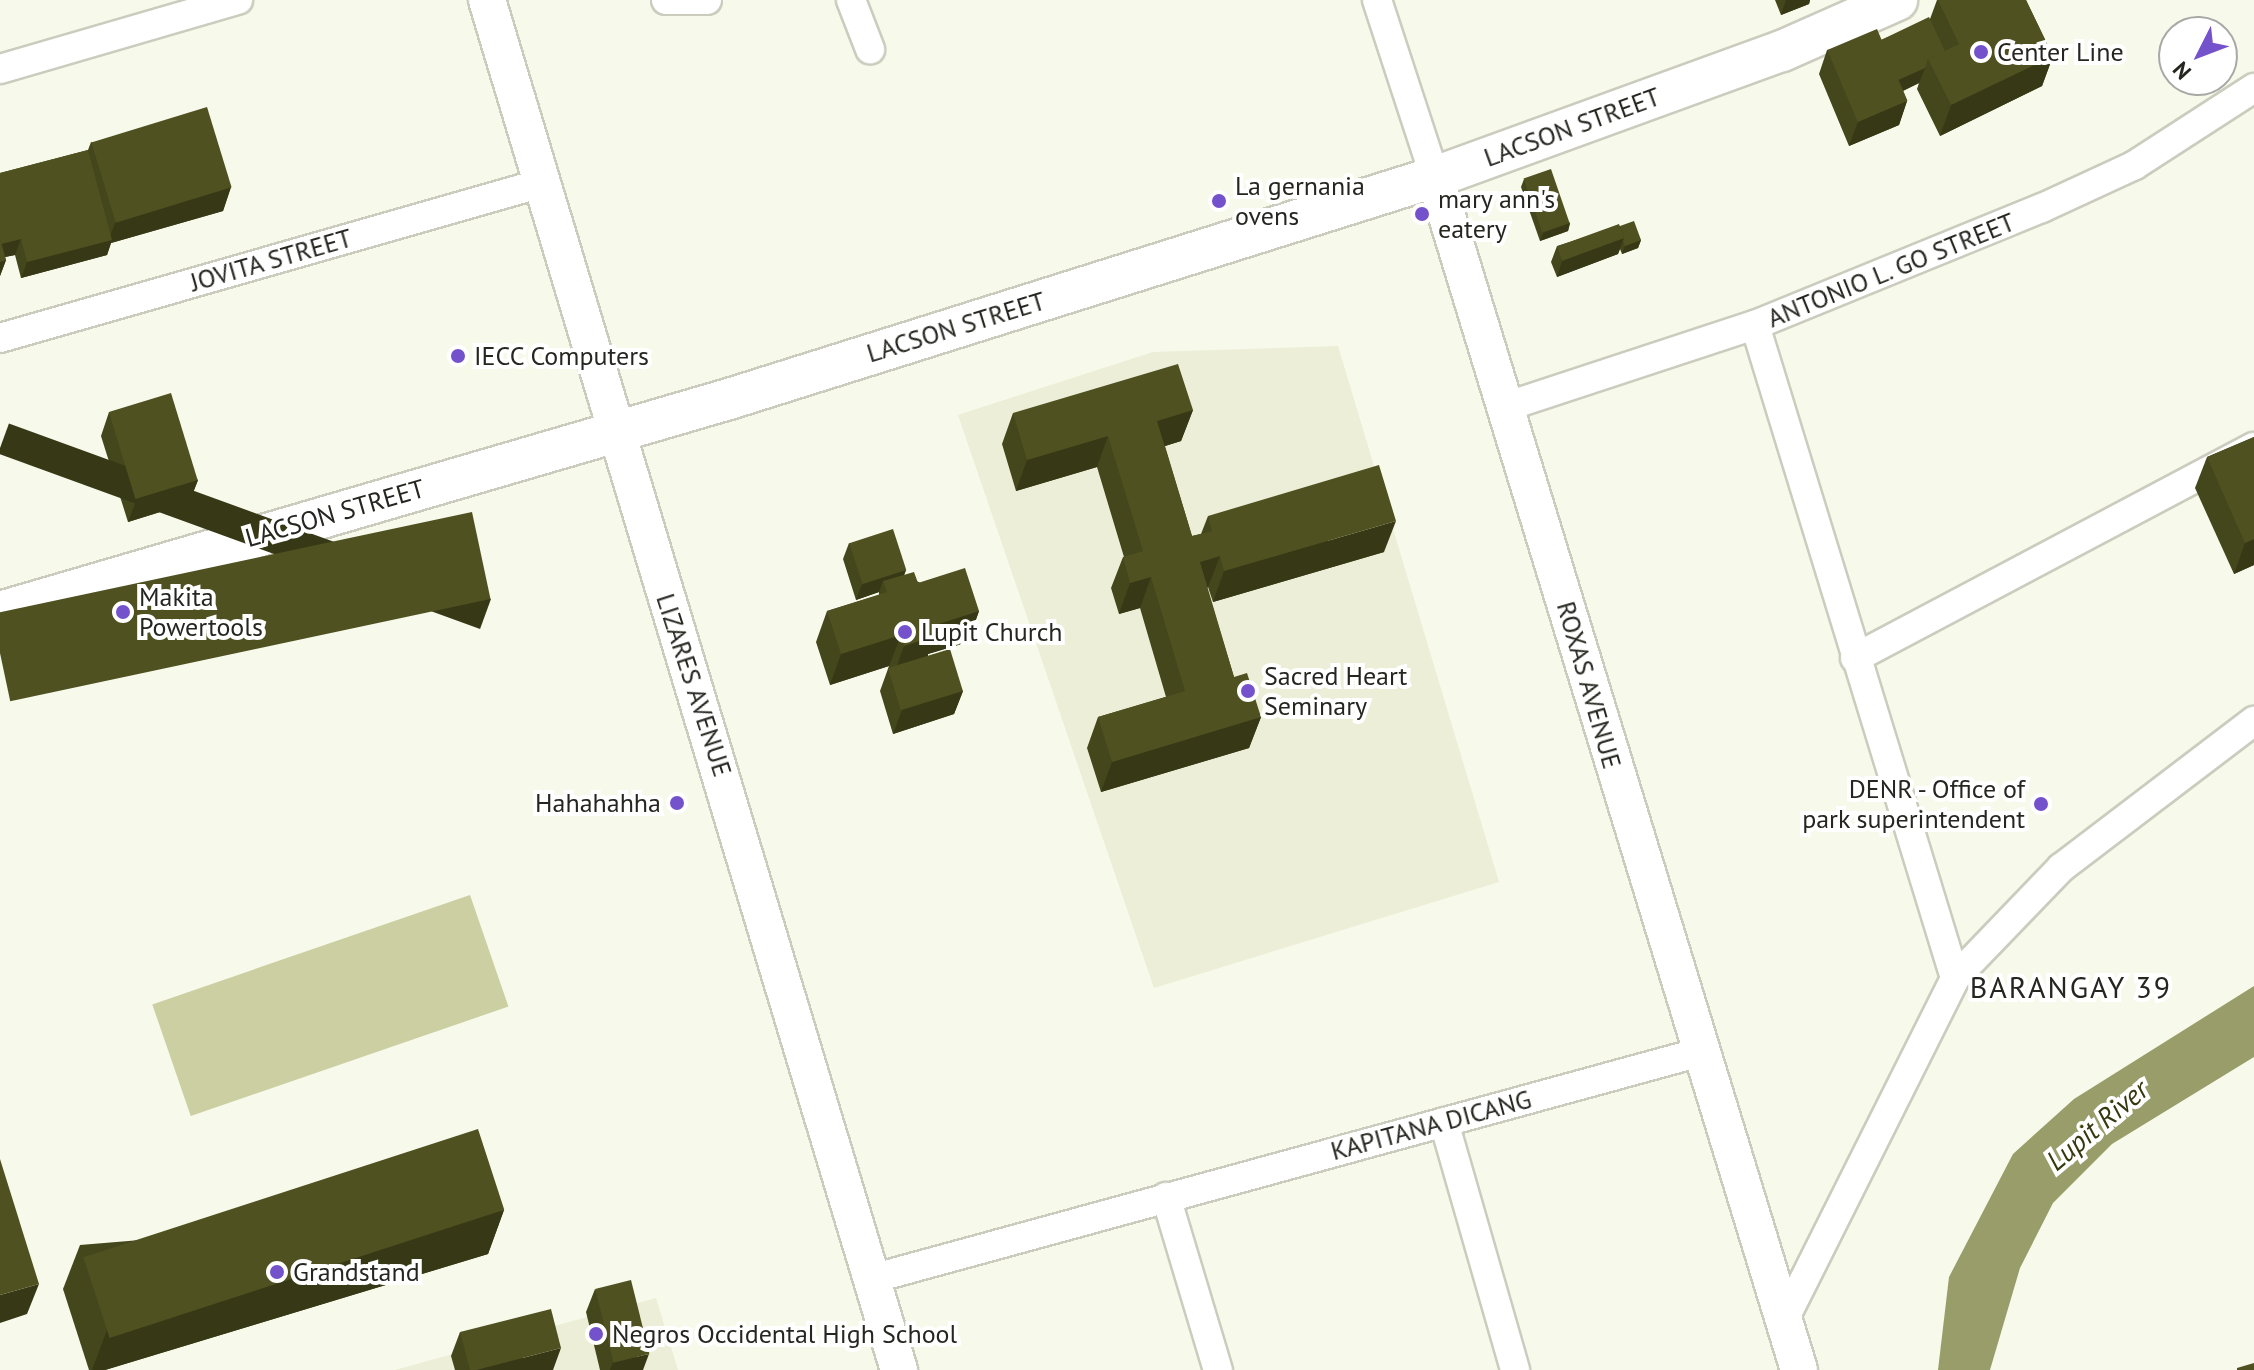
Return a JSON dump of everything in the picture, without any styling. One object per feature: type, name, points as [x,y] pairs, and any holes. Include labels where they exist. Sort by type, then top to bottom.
[{"type":"main road","name":"LACSON STREET","points":[[0,612],[617,430],[1435,177],[1782,51],[1897,0]]},
{"type":"street","points":[[0,69],[191,7],[238,0]]},
{"type":"street","name":"LIZARES AVENUE","points":[[487,0],[875,1278],[899,1370]]},
{"type":"street","points":[[666,0],[707,0]]},
{"type":"street","points":[[851,0],[870,49]]},
{"type":"street","name":"ROXAS AVENUE","points":[[1377,0],[1508,406],[1697,1053],[1785,1318],[1799,1370]]},
{"type":"street","name":"ANTONIO L. GO STREET","points":[[1508,406],[1755,325],[2088,189],[2254,88]]},
{"type":"street","name":"JOVITA STREET","points":[[0,338],[542,183]]},
{"type":"street","points":[[1755,325],[1955,978]]},
{"type":"street","points":[[1855,658],[2254,447]]},
{"type":"street","points":[[1785,1318],[1955,978],[2061,868],[2254,721]]},
{"type":"street","name":"KAPITANA DICANG","points":[[875,1278],[1697,1053]]},
{"type":"street","points":[[1444,1122],[1515,1370]]},
{"type":"street","points":[[1166,1197],[1218,1370]]},
{"type":"shaded area","name":"Sacred Heart Seminary","points":[[1338,346],[1499,882],[1154,988],[958,415],[1153,352]]},
{"type":"shaded area","points":[[470,895],[508,1007],[191,1116],[152,1004]]},
{"type":"shaded area","name":"Negros Occidental High School","points":[[656,1298],[678,1370],[395,1370]]},
{"type":"water","name":"Lupit River","points":[[2254,986],[2254,1057],[2112,1144],[2053,1203],[2020,1268],[1990,1370],[1938,1370],[1949,1277],[2013,1154],[2074,1099]]},
{"type":"building","points":[[1938,0],[2026,0],[2053,56],[1951,105],[1928,59],[1959,44]]},
{"type":"building","points":[[1929,17],[1945,51],[1928,59],[1925,68],[1898,80],[1881,40]]},
{"type":"building","points":[[1877,29],[1907,101],[1858,122],[1827,50]]},
{"type":"building","points":[[207,107],[232,187],[116,223],[91,142]]},
{"type":"building","points":[[88,150],[112,240],[27,262],[21,239],[1,244],[0,173]]},
{"type":"building","points":[[1551,169],[1570,223],[1542,232],[1524,178]]},
{"type":"building","points":[[1634,221],[1641,240],[1625,246],[1620,226]]},
{"type":"building","points":[[1619,224],[1624,238],[1562,261],[1557,247]]},
{"type":"building","points":[[0,238],[6,260],[0,262]]},
{"type":"building","points":[[1178,364],[1193,410],[1157,421],[1192,536],[1212,531],[1208,516],[1379,465],[1396,521],[1224,571],[1220,556],[1200,562],[1234,677],[1247,673],[1261,717],[1112,762],[1098,717],[1185,691],[1151,577],[1130,583],[1123,557],[1143,551],[1108,436],[1027,460],[1013,413]]},
{"type":"building","points":[[171,393],[198,480],[135,499],[109,412]]},
{"type":"building","points":[[2254,437],[2254,539],[2245,543],[2207,457]]},
{"type":"building","points":[[472,512],[491,599],[10,701],[0,653],[0,612]]},
{"type":"building","points":[[893,529],[906,570],[863,584],[849,543]]},
{"type":"building","points":[[965,568],[979,611],[932,626],[935,636],[904,646],[901,635],[841,654],[827,611],[887,592],[883,581],[914,572],[918,583]]},
{"type":"building","points":[[950,649],[963,691],[901,710],[888,668]]},
{"type":"building","points":[[478,1129],[504,1210],[110,1338],[83,1257]]},
{"type":"building","points":[[0,1159],[39,1284],[0,1295]]},
{"type":"building","points":[[631,1280],[649,1354],[613,1363],[595,1289]]},
{"type":"building","points":[[551,1309],[561,1348],[470,1370],[460,1332]]},
{"type":"building","points":[[2254,1363],[2254,1370],[2237,1370],[2237,1368]]},
{"type":"place","name":"Center Line","points":[[1981,52]]},
{"type":"place","name":"La gernania ovens","points":[[1219,201]]},
{"type":"place","name":"mary ann's eatery","points":[[1422,214]]},
{"type":"place","name":"IECC Computers","points":[[458,356]]},
{"type":"place","name":"Makita Powertools","points":[[123,612]]},
{"type":"place","name":"Lupit Church","points":[[905,632]]},
{"type":"place","name":"Sacred Heart Seminary","points":[[1248,691]]},
{"type":"place","name":"Hahahahha","points":[[677,803]]},
{"type":"place","name":"DENR - Office of park superintendent","points":[[2041,804]]},
{"type":"place","name":"Grandstand","points":[[277,1272]]},
{"type":"place","name":"Negros Occidental High School","points":[[596,1334]]},
{"type":"district","name":"BARANGAY 39","points":[[2071,987]]}]
